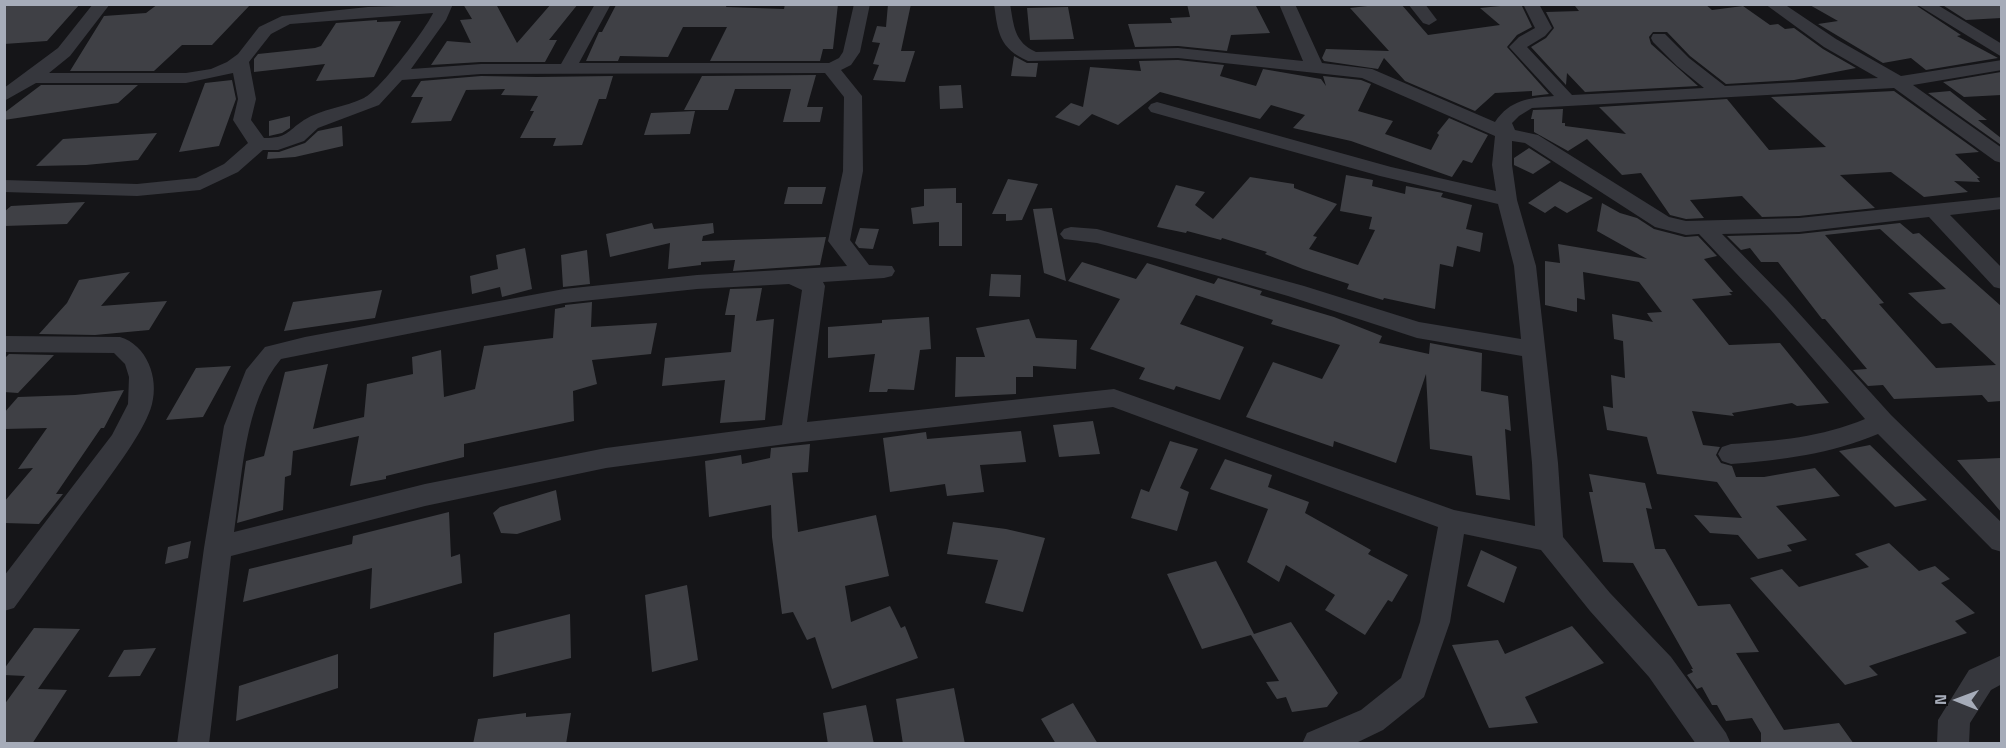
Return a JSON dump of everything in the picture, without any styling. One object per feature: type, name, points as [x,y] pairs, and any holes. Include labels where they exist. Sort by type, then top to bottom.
[{"type":"street","points":[[4,96],[32,78],[64,51],[102,4]]},
{"type":"street","points":[[32,78],[186,78],[222,72],[240,61],[264,30],[279,4]]},
{"type":"street","points":[[567,69],[603,4]]},
{"type":"street","points":[[398,75],[481,69],[830,68],[843,65],[849,59],[856,20],[862,4]]},
{"type":"street","points":[[1002,4],[1009,41],[1019,51],[1034,57],[1178,53],[1366,73],[1507,134],[1531,140],[1662,222],[1686,228],[1799,225],[2001,203]]},
{"type":"street","points":[[1287,4],[1315,67]]},
{"type":"street","points":[[1416,4],[1429,20]]},
{"type":"street","points":[[1531,4],[1544,28],[1541,32],[1525,38],[1518,47],[1568,101]]},
{"type":"street","points":[[1773,4],[1830,43],[1898,82],[2001,157]]},
{"type":"street","points":[[1924,4],[2001,52]]},
{"type":"street","points":[[4,186],[137,190],[200,184],[231,168],[258,144],[278,144],[297,137],[310,124],[373,101],[398,75],[438,20],[444,6],[290,19],[264,30]]},
{"type":"street","points":[[1659,38],[1683,62],[1722,93]]},
{"type":"street","points":[[240,61],[247,99],[242,120],[258,144]]},
{"type":"street","points":[[1507,134],[1503,123],[1512,112],[1528,103],[1898,82],[2001,65]]},
{"type":"street","points":[[193,744],[218,548],[237,426],[258,370],[273,353],[564,296],[697,282],[874,271],[839,241],[853,171],[853,96],[830,68]]},
{"type":"street","points":[[1157,108],[1387,172],[1507,200]]},
{"type":"street","points":[[1507,134],[1503,138],[1502,165],[1507,200],[1525,266],[1545,464],[1549,540],[1600,602],[1660,667],[1715,744]]},
{"type":"street","points":[[1933,209],[2001,282]]},
{"type":"street","points":[[1705,228],[1778,304],[1882,422],[2001,542]]},
{"type":"street","points":[[1071,234],[1097,236],[1177,257],[1296,291],[1417,330],[1532,349]]},
{"type":"street","points":[[791,277],[814,286],[793,433]]},
{"type":"street","points":[[4,344],[120,345],[136,360],[141,377],[140,404],[121,441],[4,599]]},
{"type":"street","points":[[218,548],[424,495],[594,460],[793,433],[1114,398],[1453,521],[1549,540]]},
{"type":"street","points":[[1731,454],[1796,450],[1851,437],[1882,422]]},
{"type":"street","points":[[1318,744],[1372,720],[1413,687],[1435,622],[1453,521]]},
{"type":"street","points":[[1953,744],[1954,720],[1980,680],[2001,669]]},
{"type":"building","points":[[4,4],[80,4],[47,41],[4,44]]},
{"type":"building","points":[[158,4],[251,4],[212,45],[182,45],[154,71],[70,71],[104,16],[146,13]]},
{"type":"building","points":[[463,4],[496,4],[517,43],[551,4],[578,4],[549,40],[557,40],[545,62],[431,65],[447,41],[471,43],[460,20],[472,19]]},
{"type":"building","points":[[727,4],[726,7],[784,9],[785,4],[838,4],[833,49],[823,49],[820,61],[710,61],[727,27],[683,27],[668,57],[620,56],[618,61],[586,61],[599,32],[602,32],[616,5]]},
{"type":"building","points":[[888,4],[911,4],[901,51],[915,51],[905,82],[873,80],[879,65],[873,64],[880,43],[872,42],[877,26],[886,27]]},
{"type":"building","points":[[1187,4],[1255,4],[1270,33],[1231,35],[1227,51],[1178,46],[1135,47],[1128,24],[1172,23],[1170,18],[1190,17]]},
{"type":"building","points":[[1401,4],[1428,35],[1500,25],[1480,8],[1521,4],[1532,27],[1517,35],[1507,47],[1549,94],[1532,96],[1532,91],[1495,93],[1475,111],[1405,81],[1384,58],[1378,69],[1324,61],[1322,58],[1326,49],[1389,51],[1350,8]]},
{"type":"building","points":[[1592,4],[1705,4],[1712,10],[1743,6],[1770,25],[1778,24],[1785,29],[1794,28],[1823,49],[1856,68],[1794,80],[1726,84],[1690,56],[1667,32],[1653,32],[1649,37],[1651,44],[1698,86],[1585,92],[1567,73],[1566,85],[1531,47],[1546,38],[1554,28],[1546,12],[1579,11],[1575,6],[1593,6]]},
{"type":"building","points":[[1808,4],[1914,4],[1961,35],[1957,36],[1998,58],[1926,70],[1911,58],[1883,63],[1818,24],[1838,21]]},
{"type":"building","points":[[1941,4],[2000,4],[2001,18],[1966,20]]},
{"type":"building","points":[[1068,7],[1074,39],[1030,40],[1027,8]]},
{"type":"building","points":[[377,20],[377,22],[401,21],[374,77],[316,81],[325,64],[254,72],[254,59],[258,54],[315,48],[321,46],[336,23]]},
{"type":"building","points":[[1014,56],[1027,63],[1038,63],[1036,77],[1011,76]]},
{"type":"building","points":[[1178,60],[1224,65],[1220,76],[1256,86],[1263,69],[1321,79],[1326,86],[1323,76],[1361,80],[1371,84],[1358,111],[1393,121],[1385,134],[1431,150],[1439,135],[1437,133],[1449,118],[1488,135],[1472,163],[1463,160],[1452,177],[1351,141],[1293,128],[1305,115],[1271,105],[1260,119],[1160,92],[1118,125],[1092,114],[1079,126],[1055,117],[1071,103],[1083,107],[1090,67],[1141,71],[1139,61]]},
{"type":"building","points":[[2001,72],[2001,95],[1964,97],[1943,82]]},
{"type":"building","points":[[816,75],[807,107],[823,107],[820,122],[783,122],[791,89],[735,89],[728,110],[684,110],[702,76]]},
{"type":"building","points":[[481,76],[613,76],[606,99],[599,99],[582,145],[553,146],[556,138],[520,138],[534,111],[530,111],[538,96],[501,95],[505,89],[466,90],[451,121],[411,123],[423,97],[411,97],[421,81]]},
{"type":"building","points":[[232,80],[236,99],[219,146],[179,152],[205,83]]},
{"type":"building","points":[[41,85],[138,85],[118,103],[4,120],[4,113]]},
{"type":"building","points":[[961,85],[963,108],[940,109],[939,86]]},
{"type":"building","points":[[1894,91],[1979,152],[1955,154],[1980,178],[1977,178],[1980,182],[1954,181],[1968,192],[1924,197],[1891,172],[1840,175],[1875,208],[1799,216],[1762,217],[1742,196],[1690,200],[1704,218],[1686,219],[1670,215],[1641,173],[1622,175],[1587,139],[1568,151],[1534,132],[1534,119],[1531,119],[1533,110],[1563,109],[1562,123],[1565,123],[1565,126],[1626,134],[1599,107],[1727,99],[1769,150],[1826,147],[1771,97]]},
{"type":"building","points":[[1950,91],[1987,120],[1978,120],[2001,138],[2001,145],[1928,93]]},
{"type":"building","points":[[695,111],[690,134],[644,135],[651,113]]},
{"type":"building","points":[[290,116],[290,128],[282,133],[269,136],[269,121]]},
{"type":"building","points":[[342,126],[343,146],[295,157],[267,159],[268,152],[279,152],[305,143],[318,131]]},
{"type":"building","points":[[157,133],[138,160],[86,165],[36,166],[63,139]]},
{"type":"building","points":[[1529,148],[1551,162],[1533,174],[1514,165],[1514,158]]},
{"type":"building","points":[[1346,175],[1373,180],[1372,186],[1405,194],[1406,186],[1443,193],[1441,197],[1472,205],[1466,229],[1483,233],[1480,252],[1457,246],[1453,267],[1440,264],[1435,309],[1384,298],[1383,300],[1347,289],[1349,284],[1265,254],[1267,252],[1222,238],[1221,240],[1187,231],[1186,233],[1157,227],[1176,185],[1205,192],[1195,205],[1213,219],[1250,177],[1294,184],[1294,188],[1337,204],[1313,236],[1317,237],[1309,249],[1358,265],[1375,230],[1369,229],[1372,217],[1340,211]]},
{"type":"building","points":[[1008,179],[1038,184],[1022,220],[1006,221],[1006,214],[992,214]]},
{"type":"building","points":[[1560,181],[1593,198],[1567,213],[1555,206],[1545,213],[1528,203]]},
{"type":"building","points":[[788,187],[826,187],[822,204],[784,204]]},
{"type":"building","points":[[956,188],[956,203],[962,203],[962,246],[939,246],[939,222],[913,224],[911,208],[924,206],[924,189]]},
{"type":"building","points":[[85,202],[67,224],[4,226],[4,212],[11,206]]},
{"type":"building","points":[[1602,203],[1620,213],[1637,218],[1654,229],[1685,237],[1698,236],[1717,256],[1704,259],[1733,292],[1729,292],[1732,295],[1692,299],[1729,345],[1780,343],[1829,403],[1797,406],[1792,403],[1732,413],[1734,416],[1692,411],[1703,445],[1720,447],[1716,455],[1721,463],[1732,466],[1736,477],[1764,477],[1815,468],[1840,496],[1776,506],[1807,540],[1787,545],[1792,551],[1758,559],[1738,535],[1710,533],[1694,515],[1742,518],[1717,482],[1657,474],[1647,437],[1607,430],[1603,406],[1613,408],[1611,375],[1625,378],[1623,341],[1614,339],[1612,314],[1653,322],[1647,313],[1662,312],[1639,282],[1583,272],[1585,300],[1577,298],[1577,312],[1545,305],[1545,261],[1560,263],[1558,244],[1647,259],[1597,231]]},
{"type":"building","points":[[1052,208],[1066,281],[1044,273],[1033,209]]},
{"type":"building","points":[[652,223],[654,229],[713,223],[714,233],[703,236],[702,241],[826,237],[820,265],[733,271],[735,260],[701,262],[701,265],[668,269],[670,243],[610,257],[606,234]]},
{"type":"building","points":[[1900,223],[1913,234],[1919,233],[2001,306],[2001,401],[1988,402],[1982,395],[1894,399],[1883,385],[1868,386],[1853,370],[1867,369],[1825,319],[1822,319],[1778,262],[1761,262],[1750,248],[1741,250],[1727,236],[1799,234]],"holes":[[[1880,229],[1946,289],[1908,293],[1942,324],[1951,323],[1996,365],[1936,368],[1879,304],[1884,303],[1825,235]]]},
{"type":"building","points":[[860,228],[879,229],[873,249],[859,248],[855,243]]},
{"type":"building","points":[[525,248],[532,289],[502,297],[500,287],[472,294],[470,276],[498,269],[496,255]]},
{"type":"building","points":[[587,250],[590,284],[563,287],[561,255]]},
{"type":"building","points":[[1082,262],[1136,279],[1147,263],[1214,284],[1218,278],[1262,291],[1260,295],[1334,317],[1382,336],[1379,343],[1429,354],[1430,343],[1482,353],[1481,391],[1508,396],[1511,431],[1505,429],[1510,500],[1476,495],[1472,456],[1430,449],[1426,374],[1396,463],[1334,441],[1333,447],[1246,417],[1273,362],[1322,379],[1340,345],[1271,324],[1273,320],[1196,295],[1180,324],[1244,347],[1220,400],[1176,386],[1174,390],[1139,379],[1145,368],[1090,349],[1120,299],[1068,281]]},
{"type":"building","points":[[130,272],[101,306],[167,301],[149,330],[95,335],[39,334],[67,303],[79,280]]},
{"type":"building","points":[[991,274],[1021,275],[1020,297],[989,296]]},
{"type":"building","points":[[762,288],[756,321],[774,319],[765,420],[720,423],[725,380],[662,386],[665,358],[731,352],[735,315],[725,315],[730,289]]},
{"type":"building","points":[[382,290],[375,318],[284,331],[293,302]]},
{"type":"building","points":[[592,302],[591,327],[657,323],[651,354],[592,360],[597,384],[573,391],[574,421],[464,444],[464,457],[386,476],[386,479],[350,486],[359,436],[293,451],[291,475],[285,477],[283,510],[237,523],[246,461],[264,456],[285,372],[328,364],[313,429],[364,417],[367,384],[413,374],[412,357],[441,350],[444,397],[475,389],[484,346],[553,338],[555,309],[565,307],[565,305]]},
{"type":"building","points":[[929,317],[931,349],[920,350],[914,390],[888,389],[887,392],[869,392],[875,354],[828,358],[828,327]]},
{"type":"building","points":[[1029,319],[1036,338],[1077,340],[1076,369],[1033,366],[1033,377],[1016,377],[1016,394],[955,397],[956,357],[985,357],[976,328]]},
{"type":"building","points":[[9,354],[54,355],[18,393],[4,392],[4,359]]},
{"type":"building","points":[[231,366],[203,417],[166,420],[196,368]]},
{"type":"building","points":[[124,390],[104,428],[101,428],[56,494],[63,494],[39,524],[4,523],[4,502],[33,468],[18,469],[47,428],[4,429],[4,413],[18,397]]},
{"type":"building","points":[[1093,421],[1100,454],[1059,457],[1053,425]]},
{"type":"building","points":[[1021,431],[1026,462],[980,465],[984,492],[947,496],[945,484],[890,492],[883,438],[926,432],[927,439]]},
{"type":"building","points":[[1170,441],[1198,449],[1180,488],[1189,492],[1177,531],[1131,518],[1141,489],[1149,492]]},
{"type":"building","points":[[810,444],[808,472],[792,473],[798,532],[876,515],[889,576],[845,586],[851,622],[890,606],[901,628],[905,626],[918,658],[832,689],[815,637],[807,640],[793,612],[782,614],[772,537],[771,505],[709,517],[705,461],[741,455],[742,464],[770,458],[771,448]]},
{"type":"building","points":[[1870,445],[1927,500],[1895,507],[1839,451]]},
{"type":"building","points":[[2001,458],[2001,512],[1957,460]]},
{"type":"building","points":[[1225,459],[1272,475],[1268,487],[1309,502],[1305,513],[1371,550],[1368,554],[1408,575],[1392,602],[1388,600],[1365,635],[1325,610],[1335,595],[1286,565],[1279,582],[1247,562],[1268,509],[1210,489]]},
{"type":"building","points":[[1589,474],[1645,483],[1652,509],[1646,508],[1655,549],[1665,549],[1698,606],[1730,604],[1759,652],[1736,653],[1784,730],[1839,723],[1854,744],[1761,744],[1761,733],[1752,718],[1726,721],[1717,705],[1712,705],[1702,687],[1697,689],[1687,675],[1693,672],[1691,669],[1693,669],[1633,563],[1603,562],[1589,492],[1593,492]]},
{"type":"building","points":[[556,490],[561,520],[517,534],[501,533],[493,513],[500,507]]},
{"type":"building","points":[[449,512],[451,557],[460,554],[462,583],[370,609],[372,568],[243,602],[249,569],[352,544],[353,536]]},
{"type":"building","points":[[953,522],[1006,529],[1045,538],[1023,612],[985,603],[998,560],[947,554]]},
{"type":"building","points":[[191,541],[188,558],[165,564],[168,547]]},
{"type":"building","points":[[1889,543],[1919,571],[1935,566],[1950,579],[1941,583],[1975,613],[1955,621],[1967,633],[1869,666],[1878,675],[1845,685],[1750,578],[1782,569],[1799,587],[1869,567],[1855,554]]},
{"type":"building","points":[[1481,550],[1517,567],[1504,603],[1467,586]]},
{"type":"building","points":[[1216,561],[1254,634],[1291,622],[1338,693],[1327,707],[1292,712],[1286,697],[1277,699],[1266,682],[1279,681],[1251,635],[1202,649],[1167,574]]},
{"type":"building","points":[[687,585],[698,660],[652,672],[645,595]]},
{"type":"building","points":[[570,614],[571,658],[493,677],[494,633]]},
{"type":"building","points":[[1572,626],[1604,663],[1525,697],[1538,723],[1489,728],[1452,645],[1498,640],[1505,654]]},
{"type":"building","points":[[34,628],[80,629],[38,689],[67,690],[32,744],[4,744],[4,705],[25,676],[4,675],[4,669]]},
{"type":"building","points":[[156,648],[140,676],[108,677],[124,650]]},
{"type":"building","points":[[338,654],[338,688],[236,721],[239,686]]},
{"type":"building","points":[[954,688],[965,744],[903,744],[896,699]]},
{"type":"building","points":[[1073,703],[1098,744],[1056,744],[1041,719]]},
{"type":"building","points":[[866,705],[874,744],[828,744],[823,713]]},
{"type":"building","points":[[526,713],[526,717],[571,713],[566,744],[473,744],[478,719]]}]
